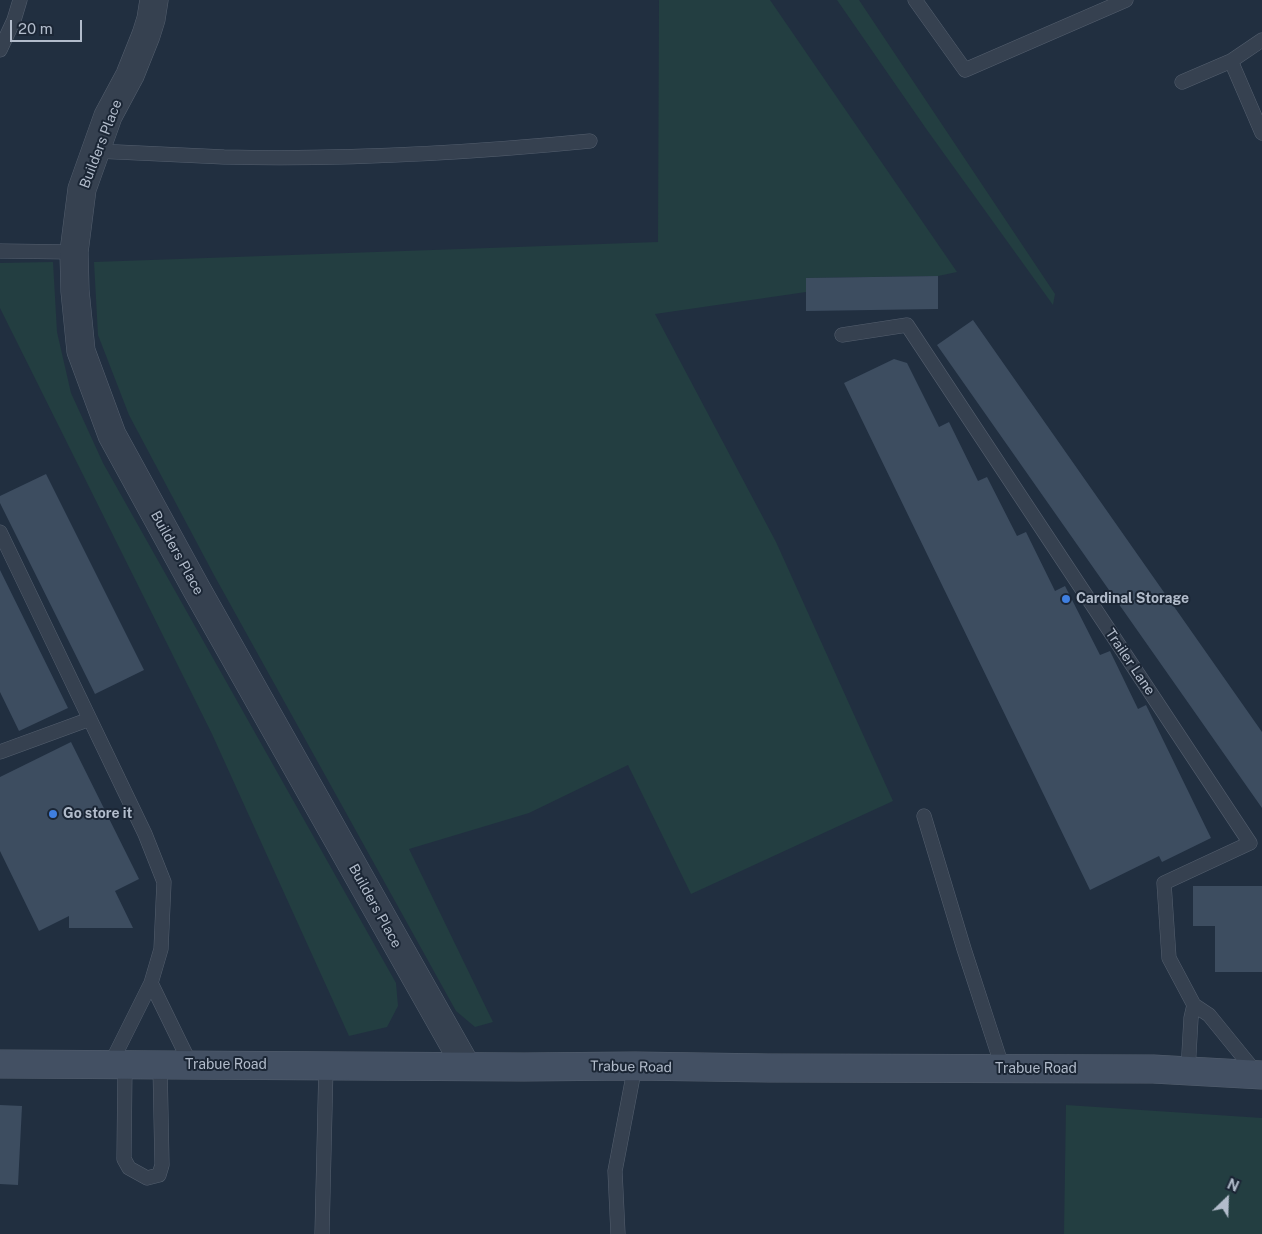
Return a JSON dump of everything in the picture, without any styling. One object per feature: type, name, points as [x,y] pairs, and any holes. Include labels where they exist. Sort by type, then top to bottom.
[{"type":"main road","name":"Trabue Road","points":[[0,1064],[1154,1069],[1260,1075]]},
{"type":"street","name":"Builders Place","points":[[154,0],[151,20],[146,35],[130,75],[108,116],[82,189],[74,252],[75,291],[81,351],[112,435],[466,1066]]},
{"type":"lane","points":[[0,50],[14,20],[20,0]]},
{"type":"lane","points":[[915,0],[965,70],[1125,0]]},
{"type":"lane","points":[[1182,82],[1230,60],[1262,40]]},
{"type":"lane","points":[[1230,60],[1262,133]]},
{"type":"lane","points":[[96,151],[225,157],[360,156],[497,150],[590,141]]},
{"type":"lane","points":[[0,251],[74,252]]},
{"type":"lane","name":"Trailer Lane","points":[[842,335],[907,325],[1250,843],[1164,883],[1168,958],[1194,1005],[1209,1015],[1260,1075]]},
{"type":"lane","points":[[0,532],[145,834],[164,882],[161,949],[151,983],[117,1064],[124,1159],[129,1168],[147,1178],[159,1176],[162,1165],[160,1065]]},
{"type":"lane","points":[[0,752],[90,719]]},
{"type":"lane","points":[[924,816],[1003,1069]]},
{"type":"lane","points":[[151,983],[191,1065]]},
{"type":"lane","points":[[1188,1071],[1191,1018],[1194,1005]]},
{"type":"lane","points":[[322,1234],[326,1066]]},
{"type":"lane","points":[[618,1234],[614,1171],[635,1066]]},
{"type":"green space","points":[[659,0],[770,0],[957,272],[938,276],[806,278],[806,292],[655,314],[776,542],[893,801],[691,894],[628,765],[529,813],[409,849],[493,1022],[475,1027],[456,1011],[214,575],[129,415],[98,335],[94,262],[658,242]]},
{"type":"green space","points":[[837,0],[859,0],[1055,294],[1053,305],[927,130]]},
{"type":"green space","points":[[53,262],[57,332],[71,393],[103,463],[396,983],[398,1006],[387,1027],[349,1036],[212,734],[0,308],[0,263]]},
{"type":"green space","points":[[1066,1105],[1262,1118],[1262,1234],[1064,1234]]},
{"type":"building","points":[[938,276],[938,309],[806,311],[806,278]]},
{"type":"building","points":[[973,320],[1262,732],[1262,808],[937,345]]},
{"type":"building","points":[[894,359],[907,363],[939,427],[949,422],[978,481],[987,477],[1017,536],[1026,532],[1055,591],[1065,586],[1100,655],[1110,651],[1138,709],[1146,705],[1211,838],[1162,862],[1159,856],[1090,890],[844,383]]},
{"type":"building","points":[[46,474],[144,670],[95,694],[0,503],[0,496]]},
{"type":"building","points":[[0,570],[68,708],[19,731],[0,692]]},
{"type":"building","name":"Go store it","points":[[71,742],[139,879],[115,891],[133,928],[69,928],[69,916],[39,931],[0,851],[0,777]]},
{"type":"building","points":[[1193,886],[1262,886],[1262,972],[1215,972],[1215,926],[1193,926]]},
{"type":"building","points":[[0,1105],[22,1106],[18,1185],[0,1184]]},
{"type":"place","name":"Cardinal Storage","points":[[1066,599]]},
{"type":"place","name":"Go store it","points":[[53,814]]}]
